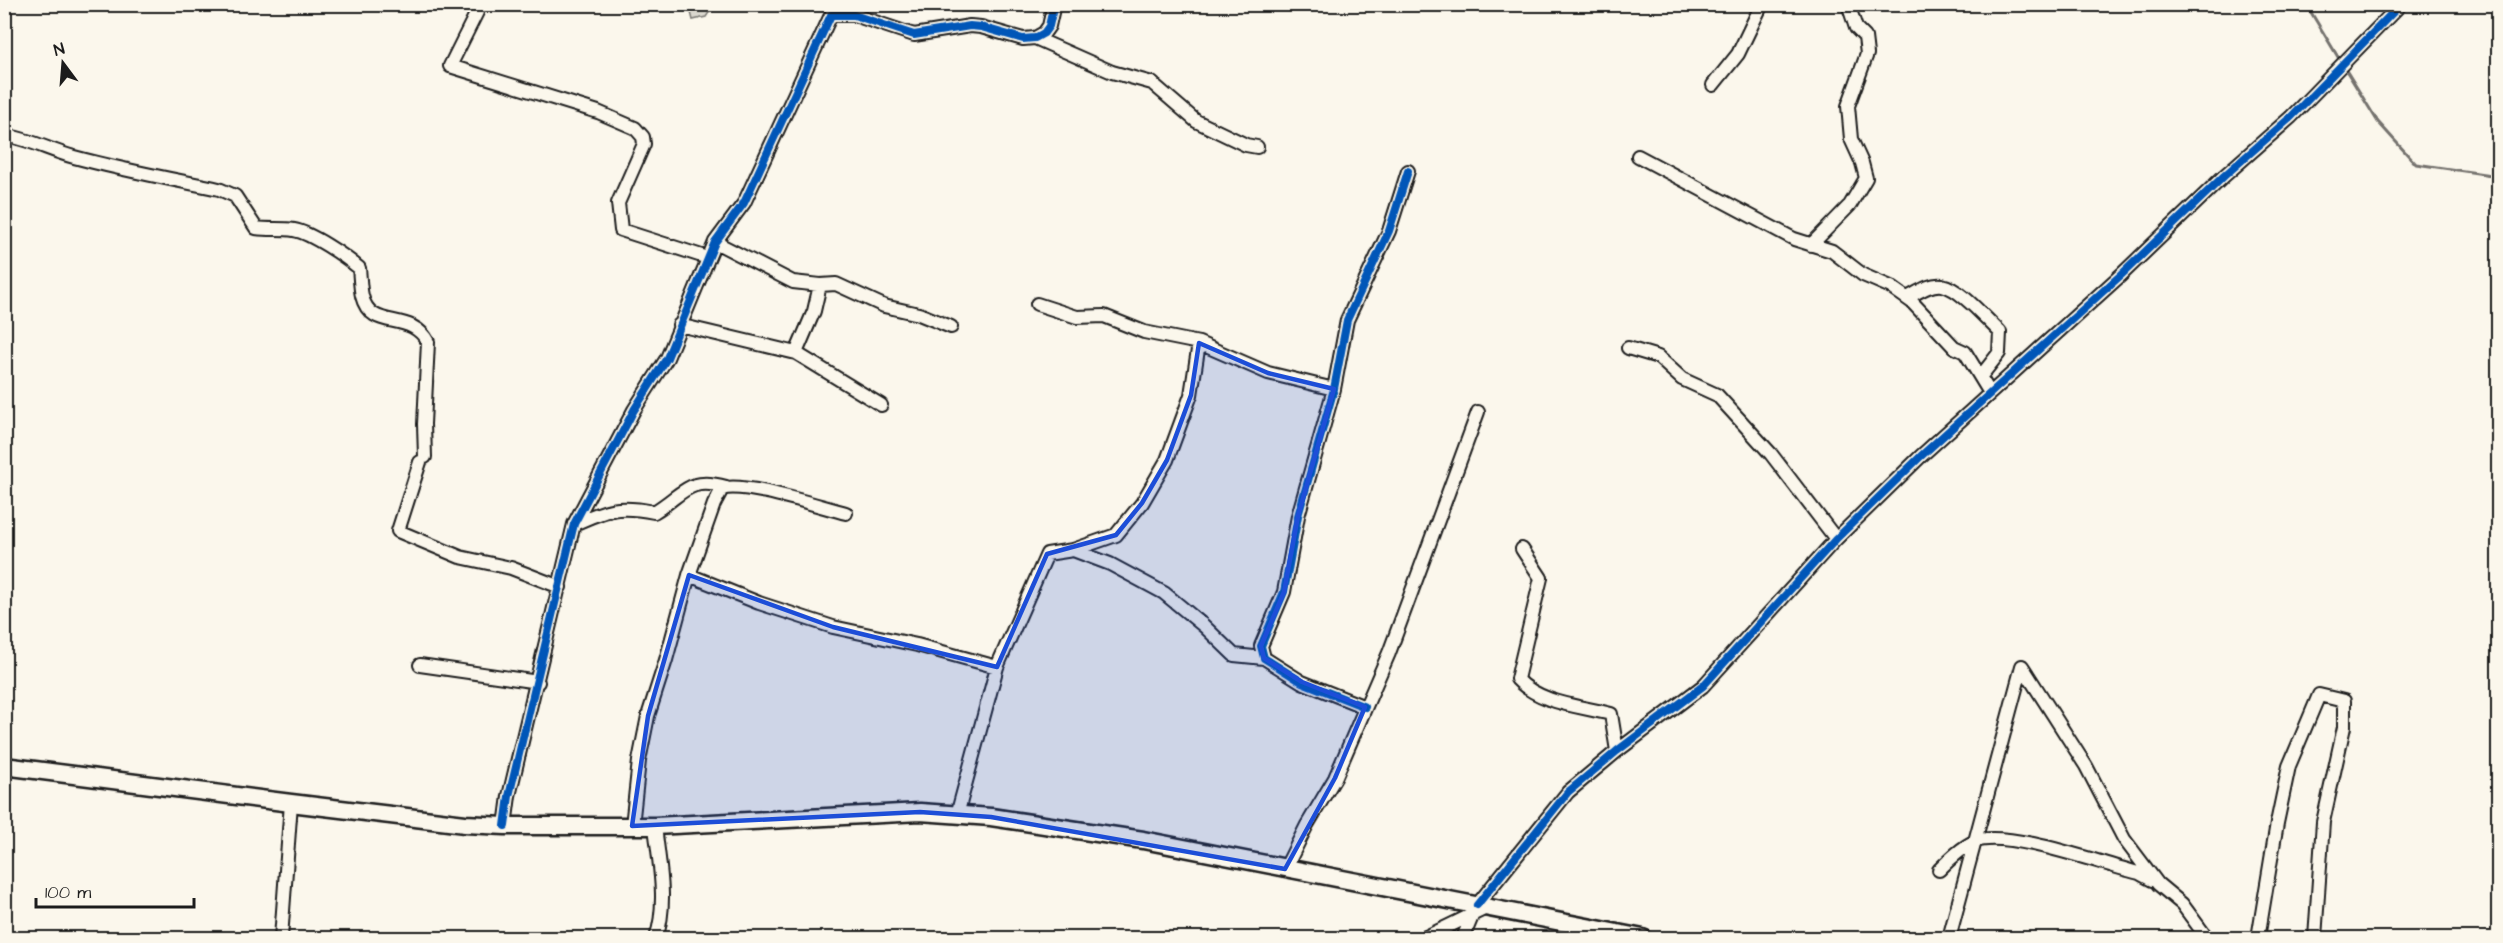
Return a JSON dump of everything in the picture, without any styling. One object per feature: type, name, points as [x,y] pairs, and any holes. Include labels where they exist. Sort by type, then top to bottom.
[{"type":"main road","points":[[4,766],[465,824],[655,826],[900,813],[957,815],[1060,826],[1642,939]]},
{"type":"street","points":[[505,826],[509,796],[574,524],[634,410],[667,358],[715,242],[744,203],[834,10],[914,35],[970,26],[1023,39],[1035,38],[1044,33],[1049,26],[1054,4]]},
{"type":"street","points":[[1713,85],[1738,54],[1762,4]]},
{"type":"street","points":[[1811,245],[1850,205],[1866,178],[1851,139],[1848,106],[1867,54],[1865,37],[1856,28],[1848,4]]},
{"type":"street","points":[[1463,939],[1480,909],[1568,792],[1617,751],[1703,686],[1836,539],[1990,393],[2291,117],[2401,4]]},
{"type":"street","points":[[477,12],[450,66],[598,112],[635,128],[643,137],[644,144],[618,203],[621,230],[708,258]]},
{"type":"street","points":[[1035,38],[1112,72],[1152,83],[1196,121],[1246,145],[1257,147]]},
{"type":"street","points":[[4,141],[9,136],[27,139],[33,144],[75,157],[219,189],[235,196],[256,228],[276,231],[295,230],[344,254],[358,268],[362,298],[370,313],[380,318],[415,326],[428,342],[422,459],[398,531],[460,557],[511,568],[560,587]]},
{"type":"street","points":[[1638,156],[1794,239],[1832,251],[1863,275],[1907,298],[1954,347],[1965,352],[1990,393]]},
{"type":"street","points":[[1264,658],[1261,646],[1284,592],[1299,516],[1334,389],[1347,320],[1389,231],[1408,171]]},
{"type":"street","points":[[715,242],[793,282],[836,284],[884,306],[919,314],[951,327]]},
{"type":"street","points":[[1907,298],[1925,288],[1940,284],[1958,292],[2000,332],[1999,352],[1981,376]]},
{"type":"street","points":[[796,353],[814,311],[820,285]]},
{"type":"street","points":[[1037,304],[1077,317],[1104,316],[1144,332],[1199,342],[1268,373],[1334,389]]},
{"type":"street","points":[[679,325],[796,353],[881,405]]},
{"type":"street","points":[[957,815],[996,667],[1047,554],[1073,550],[1116,535],[1142,503],[1167,460],[1191,395],[1199,342]]},
{"type":"street","points":[[1629,348],[1658,357],[1682,379],[1717,395],[1771,454],[1836,539]]},
{"type":"street","points":[[1285,869],[1306,825],[1335,778],[1389,653],[1478,412]]},
{"type":"street","points":[[574,524],[605,510],[623,508],[654,512],[695,483],[708,482],[770,493],[846,513]]},
{"type":"street","points":[[632,826],[639,760],[648,716],[666,660],[688,575],[714,504],[722,489],[726,487]]},
{"type":"street","points":[[1522,549],[1541,578],[1517,679],[1526,689],[1567,705],[1611,714],[1617,751]]},
{"type":"street","points":[[1073,550],[1110,564],[1164,593],[1204,626],[1234,655],[1264,658],[1302,682],[1365,707]]},
{"type":"street","points":[[688,575],[759,603],[832,627],[917,645],[996,667]]},
{"type":"street","points":[[420,666],[538,682]]},
{"type":"street","points":[[1949,939],[2022,666],[2086,766],[2124,839],[2158,884]]},
{"type":"street","points":[[2258,939],[2289,766],[2319,695],[2344,700],[2344,727],[2323,822],[2315,939]]},
{"type":"street","points":[[281,939],[291,803]]},
{"type":"street","points":[[655,826],[662,888],[660,926],[656,939]]},
{"type":"street","points":[[1939,870],[1950,859],[1976,842],[2001,838],[2033,844],[2139,873],[2158,884],[2182,904],[2207,939]]},
{"type":"street","points":[[1424,939],[1480,909]]},
{"type":"highlighted area","points":[[1199,343],[1268,373],[1334,389],[1298,516],[1284,592],[1261,646],[1264,658],[1302,682],[1365,707],[1335,778],[1285,869],[991,817],[920,812],[632,826],[648,716],[689,575],[833,627],[997,667],[1047,554],[1116,535],[1142,503],[1167,460],[1191,395]]},
{"type":"shaded area","points":[[689,4],[714,5],[706,17],[693,20]]},
{"type":"waterway","points":[[2306,4],[2341,62]]},
{"type":"waterway","points":[[2344,67],[2378,122],[2416,164],[2498,176]]},
{"type":"cycle path","points":[[505,826],[509,796],[574,524],[634,410],[667,358],[715,242],[744,203],[831,15],[854,15],[914,35],[970,26],[1023,39],[1035,38],[1044,33],[1049,26],[1054,4]]},
{"type":"cycle path","points":[[1477,905],[1568,792],[1617,751],[1703,686],[1836,539],[1921,456],[2291,117],[2401,4]]},
{"type":"cycle path","points":[[1365,707],[1302,682],[1264,658],[1261,646],[1284,592],[1298,516],[1334,389],[1347,320],[1389,231],[1408,171]]}]
